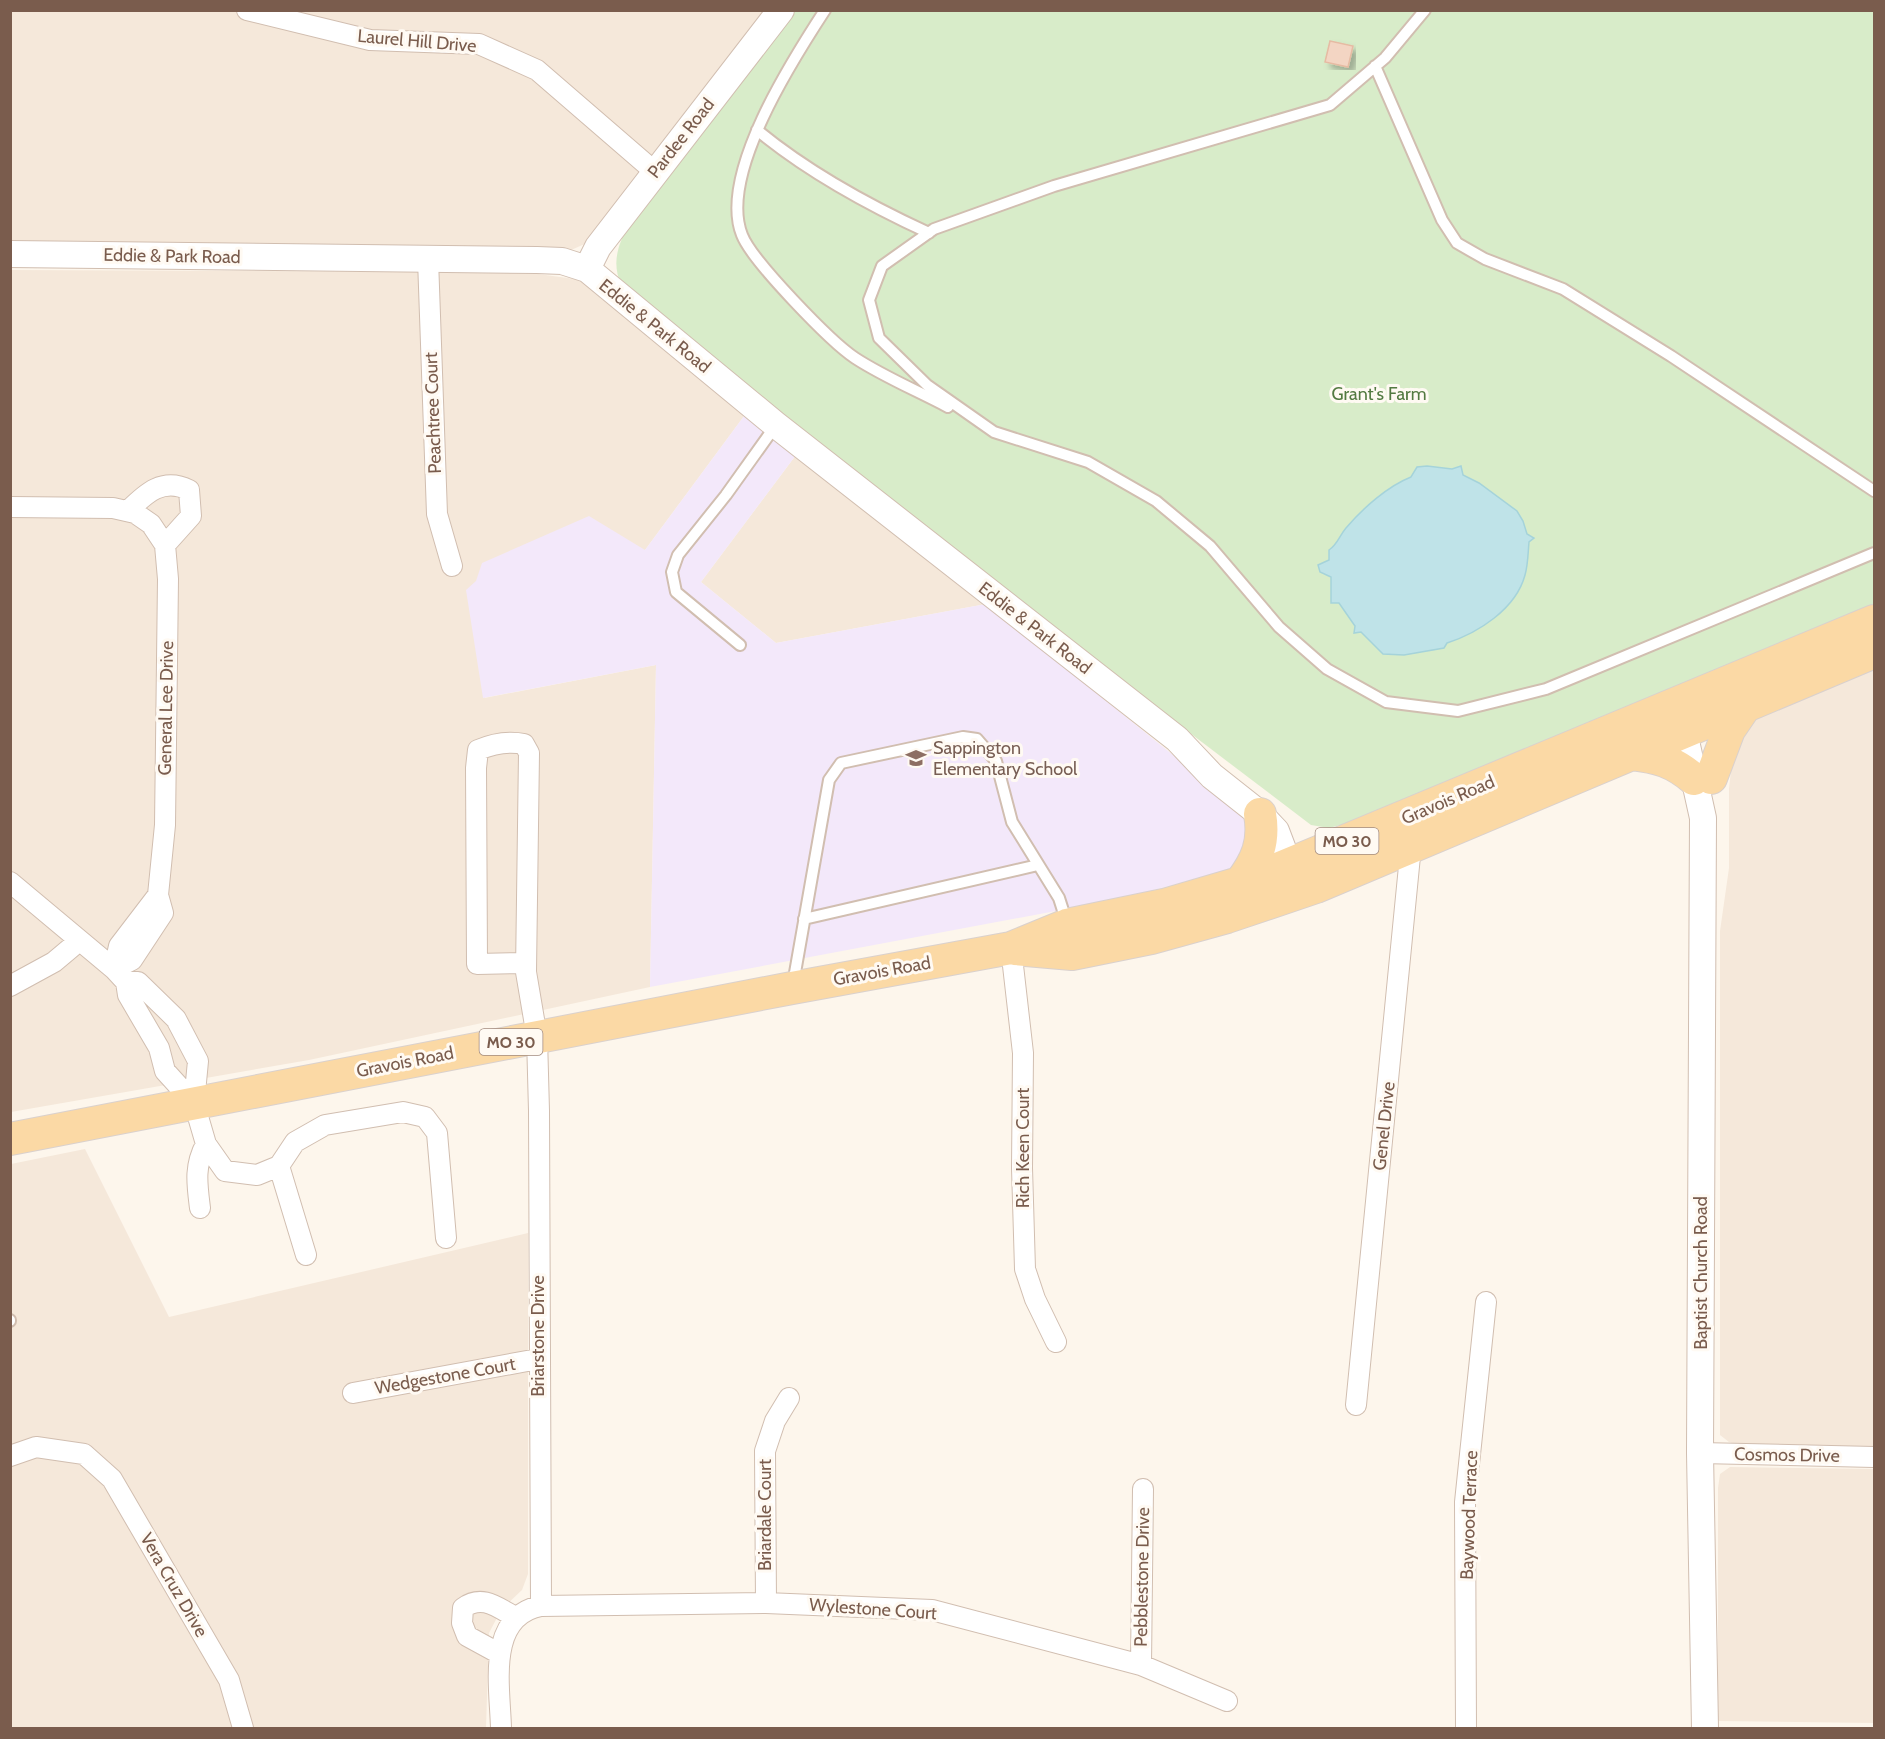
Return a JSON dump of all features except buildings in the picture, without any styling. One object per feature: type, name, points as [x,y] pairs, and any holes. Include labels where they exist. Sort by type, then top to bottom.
[{"type":"main road","name":"Gravois Road","points":[[1011,948],[1072,954],[1193,927],[1303,876],[1685,716],[1875,621]]},
{"type":"main road","name":"Gravois Road","points":[[10,1139],[1011,948],[1067,925],[1164,905],[1239,883],[1303,876],[1411,846],[1632,754],[1685,716],[1744,708],[1875,652]]},
{"type":"main road","points":[[1632,754],[1664,759],[1702,778],[1744,708]]},
{"type":"main road","points":[[1239,883],[1251,869],[1262,841],[1260,814]]},
{"type":"street","name":"Laurel Hill Drive","points":[[247,10],[370,40],[479,44],[537,70],[655,172]]},
{"type":"street","name":"Pardee Road","points":[[587,269],[598,247],[781,10]]},
{"type":"street","name":"Eddie & Park Road","points":[[10,254],[562,261],[587,269],[776,425],[1177,739],[1212,776],[1260,814],[1276,831],[1303,876]]},
{"type":"street","name":"Peachtree Court","points":[[428,259],[437,514],[452,566]]},
{"type":"street","points":[[10,507],[128,511],[152,490],[164,484],[178,484],[189,490],[191,516],[165,545]]},
{"type":"street","name":"General Lee Drive","points":[[120,975],[163,913],[158,895],[165,825],[168,579],[165,545],[151,524],[128,511]]},
{"type":"street","name":"Baptist Church Road","points":[[1685,716],[1702,778],[1700,1453],[1705,1728]]},
{"type":"street","name":"Eddie & Park Road","points":[[1177,739],[1219,762],[1284,816],[1298,837],[1303,876]]},
{"type":"street","name":"Briarstone Drive","points":[[526,963],[477,964],[476,768],[478,750],[488,745],[515,742],[524,744],[529,753],[526,963],[537,1037],[539,1111],[538,1359],[541,1605]]},
{"type":"street","name":"Genel Drive","points":[[1356,1405],[1411,846]]},
{"type":"street","points":[[10,882],[120,975],[138,982],[176,1019],[198,1060],[194,1103],[206,1144],[225,1171],[257,1175],[279,1166],[295,1142],[325,1125],[403,1112],[425,1117],[437,1134],[446,1238]]},
{"type":"street","points":[[10,986],[54,962],[79,941]]},
{"type":"street","name":"Rich Keen Court","points":[[1011,948],[1023,1053],[1025,1269],[1035,1299],[1056,1342]]},
{"type":"street","points":[[120,975],[128,995],[159,1048],[165,1071],[194,1103]]},
{"type":"street","points":[[200,1208],[196,1180],[198,1159],[206,1144]]},
{"type":"street","points":[[279,1166],[306,1255]]},
{"type":"street","name":"Baywood Terrace","points":[[1466,1728],[1466,1502],[1486,1302]]},
{"type":"street","name":"Wedgestone Court","points":[[353,1394],[538,1359]]},
{"type":"street","name":"Briardale Court","points":[[766,1603],[765,1451],[775,1422],[789,1398]]},
{"type":"street","name":"Vera Cruz Drive","points":[[10,1456],[36,1448],[84,1454],[112,1479],[229,1680],[243,1728]]},
{"type":"street","name":"Cosmos Drive","points":[[1700,1453],[1875,1457]]},
{"type":"street","name":"Pebblestone Drive","points":[[1141,1665],[1143,1490]]},
{"type":"street","points":[[500,1654],[466,1636],[462,1623],[463,1608],[472,1602],[487,1601],[515,1617]]},
{"type":"street","name":"Wylestone Court","points":[[541,1605],[766,1603],[932,1610],[1141,1665],[1227,1701]]},
{"type":"street","points":[[501,1728],[500,1654],[505,1632],[515,1617],[525,1608],[541,1605]]},
{"type":"lane","points":[[825,10],[778,85],[751,142],[739,204],[741,234],[756,259],[800,306],[854,357],[994,432],[1089,462],[1156,501],[1210,546],[1279,627],[1328,669],[1386,702],[1458,711],[1546,689],[1875,553]]},
{"type":"lane","points":[[994,432],[927,385],[879,338],[870,300],[882,266],[929,232],[1054,186],[1330,105],[1375,66],[1425,10]]},
{"type":"lane","points":[[1375,66],[1442,220],[1457,243],[1485,259],[1563,289],[1671,356],[1875,491]]},
{"type":"lane","points":[[757,130],[792,158],[835,185],[929,232]]},
{"type":"lane","points":[[740,645],[676,592],[672,572],[678,555],[726,495],[776,425]]},
{"type":"lane","points":[[792,988],[829,780],[841,763],[899,748],[963,737],[977,740],[996,761],[1012,822],[1059,898],[1067,925]]},
{"type":"lane","points":[[804,919],[1038,865]]},
{"type":"shaded area","points":[[11,11],[765,11],[589,242],[569,251],[11,243]]},
{"type":"shaded area","points":[[11,270],[478,272],[538,274],[582,280],[747,412],[645,550],[484,698],[656,665],[650,987],[309,1060],[11,1112]]},
{"type":"shaded area","name":"Sappington Elementary School","points":[[747,412],[796,455],[701,582],[776,643],[986,604],[1251,818],[1244,856],[1230,869],[1125,898],[650,987],[656,665],[483,698],[466,590],[476,581],[482,563],[589,516],[645,550]]},
{"type":"shaded area","points":[[796,455],[986,604],[776,643],[701,582]]},
{"type":"shaded area","points":[[1874,667],[1874,1446],[1742,1446],[1729,1442],[1720,1435],[1720,931],[1729,868],[1729,789],[1732,760],[1741,734],[1758,716]]},
{"type":"shaded area","points":[[85,1149],[169,1317],[528,1233],[528,1574],[522,1590],[501,1610],[489,1633],[486,1728],[11,1728],[11,1164]]},
{"type":"shaded area","points":[[1730,1467],[1874,1469],[1874,1723],[1718,1721],[1718,1488],[1720,1474]]},
{"type":"green space","name":"Grant's Farm","points":[[793,11],[1874,11],[1874,604],[1352,822],[1329,828],[1311,825],[982,575],[621,285],[616,262],[621,241],[628,226]]},
{"type":"water","points":[[1461,466],[1463,475],[1479,483],[1517,511],[1527,534],[1534,538],[1529,542],[1526,571],[1520,587],[1505,609],[1494,618],[1471,633],[1447,643],[1444,648],[1404,655],[1383,654],[1361,632],[1354,633],[1355,626],[1339,603],[1331,603],[1331,577],[1320,572],[1318,565],[1329,560],[1329,550],[1368,505],[1411,477],[1417,467],[1452,469]]},
{"type":"place","name":"Sappington Elementary School","points":[[916,758]]}]
